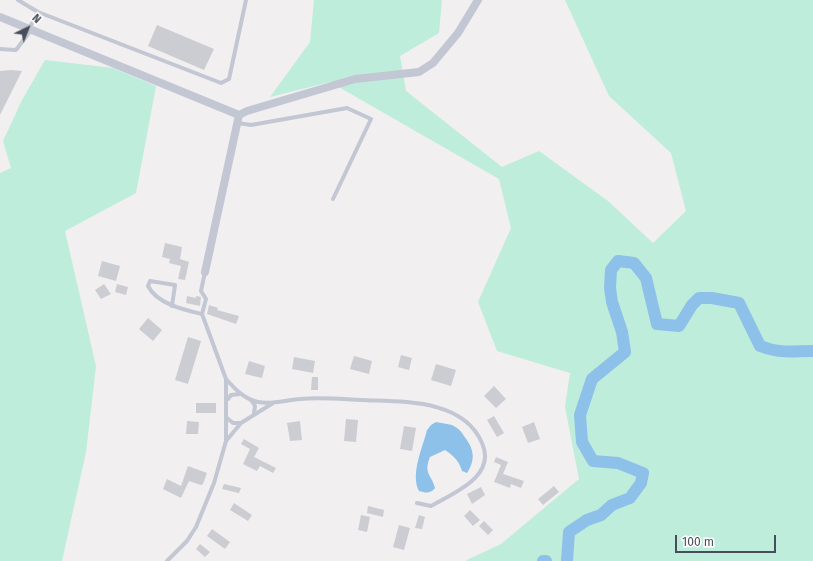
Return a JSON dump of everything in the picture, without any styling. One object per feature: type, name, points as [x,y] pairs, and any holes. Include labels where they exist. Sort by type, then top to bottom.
[{"type":"street","points":[[205,272],[238,119],[247,111],[356,79],[419,72],[433,63],[458,33],[478,0]]},
{"type":"street","points":[[0,17],[238,119]]},
{"type":"lane","points":[[18,0],[38,12],[221,83],[229,79],[246,0]]},
{"type":"lane","points":[[0,49],[16,50],[30,30],[38,12]]},
{"type":"lane","points":[[238,119],[251,125],[347,108],[371,119],[333,199]]},
{"type":"lane","points":[[167,561],[187,541],[196,527],[214,483],[226,441],[226,379],[202,314],[206,299],[201,291],[205,272]]},
{"type":"lane","points":[[172,306],[176,285],[150,281],[148,286],[150,290],[172,306],[202,314]]},
{"type":"lane","points":[[226,379],[241,394],[251,400],[273,403],[299,398],[315,398],[406,402],[431,406],[449,411],[466,421],[480,437],[486,450],[484,464],[478,476],[464,487],[431,506],[417,503]]},
{"type":"lane","points":[[227,400],[231,394],[241,394]]},
{"type":"lane","points":[[251,400],[255,406],[252,415]]},
{"type":"lane","points":[[226,441],[242,423],[252,415],[273,403]]},
{"type":"lane","points":[[227,418],[233,423],[242,423]]},
{"type":"green space","points":[[314,0],[442,0],[439,33],[400,56],[406,91],[502,167],[539,151],[608,201],[653,243],[686,211],[671,153],[609,96],[565,0],[813,0],[813,561],[465,561],[501,544],[579,479],[565,407],[570,373],[497,351],[478,302],[511,228],[499,179],[330,82],[270,97],[310,42]]},
{"type":"green space","points":[[45,60],[113,68],[156,86],[136,193],[65,231],[96,366],[86,452],[62,561],[0,561],[0,173],[11,168],[3,141],[22,100]]},
{"type":"water","points":[[436,422],[452,425],[463,434],[472,450],[473,459],[467,473],[462,471],[456,459],[445,450],[430,457],[427,467],[435,488],[430,492],[419,491],[416,477],[420,452],[427,430]]},
{"type":"building","points":[[157,25],[214,49],[204,70],[148,46]]},
{"type":"building","points":[[0,71],[22,71],[0,115]]},
{"type":"building","points":[[165,243],[182,247],[180,259],[189,262],[185,280],[178,279],[181,266],[169,263],[170,259],[162,257]]},
{"type":"building","points":[[102,261],[120,266],[116,281],[98,276]]},
{"type":"building","points":[[104,284],[111,294],[101,299],[95,290]]},
{"type":"building","points":[[117,284],[128,287],[126,295],[115,292]]},
{"type":"building","points":[[187,296],[196,298],[196,296],[201,297],[200,306],[186,303]]},
{"type":"building","points":[[209,305],[218,308],[217,310],[239,316],[236,324],[207,314]]},
{"type":"building","points":[[148,318],[162,330],[153,341],[139,329]]},
{"type":"building","points":[[188,337],[201,341],[188,384],[175,380]]},
{"type":"building","points":[[401,355],[412,358],[409,370],[398,367]]},
{"type":"building","points":[[354,356],[372,361],[369,374],[350,369]]},
{"type":"building","points":[[294,357],[315,361],[313,373],[292,369]]},
{"type":"building","points":[[249,361],[265,366],[262,378],[245,374]]},
{"type":"building","points":[[436,364],[456,370],[451,386],[431,380]]},
{"type":"building","points":[[312,377],[318,377],[318,390],[311,390]]},
{"type":"building","points":[[494,386],[506,399],[496,408],[484,396]]},
{"type":"building","points":[[196,403],[216,403],[216,413],[196,413]]},
{"type":"building","points":[[494,416],[504,433],[497,437],[487,420]]},
{"type":"building","points":[[346,419],[358,420],[356,442],[344,441]]},
{"type":"building","points":[[187,421],[199,422],[198,434],[186,434]]},
{"type":"building","points":[[300,421],[302,440],[290,441],[287,423]]},
{"type":"building","points":[[534,422],[540,439],[528,443],[522,427]]},
{"type":"building","points":[[404,426],[416,428],[412,451],[400,449]]},
{"type":"building","points":[[244,439],[259,448],[254,457],[276,468],[273,473],[260,466],[257,471],[243,464],[250,449],[241,444]]},
{"type":"building","points":[[496,457],[508,462],[503,474],[524,481],[521,488],[511,484],[510,488],[494,482],[501,465],[494,462]]},
{"type":"building","points":[[188,466],[207,473],[203,484],[201,485],[189,481],[181,498],[163,489],[167,479],[181,486]]},
{"type":"building","points":[[224,484],[241,488],[239,493],[222,489]]},
{"type":"building","points":[[554,486],[559,492],[543,505],[538,499]]},
{"type":"building","points":[[481,487],[485,495],[472,504],[467,494]]},
{"type":"building","points":[[234,503],[252,515],[248,521],[230,510]]},
{"type":"building","points":[[368,506],[384,510],[383,517],[367,513]]},
{"type":"building","points":[[470,510],[480,520],[473,526],[464,516]]},
{"type":"building","points":[[361,515],[370,517],[367,532],[358,530]]},
{"type":"building","points":[[419,515],[425,517],[422,529],[415,528]]},
{"type":"building","points":[[484,521],[493,530],[488,535],[479,526]]},
{"type":"building","points":[[399,525],[410,528],[404,550],[393,547]]},
{"type":"building","points":[[212,529],[230,542],[225,549],[207,536]]},
{"type":"building","points":[[200,544],[210,552],[205,557],[196,549]]},
{"type":"waterway","points":[[567,561],[569,532],[587,520],[601,515],[612,505],[630,498],[641,483],[643,473],[618,463],[593,461],[582,442],[580,415],[592,379],[625,352],[622,332],[612,302],[610,288],[611,270],[618,261],[634,263],[646,278],[657,324],[679,326],[692,305],[699,298],[712,298],[739,303],[760,346],[767,349],[780,351],[813,351]]}]
